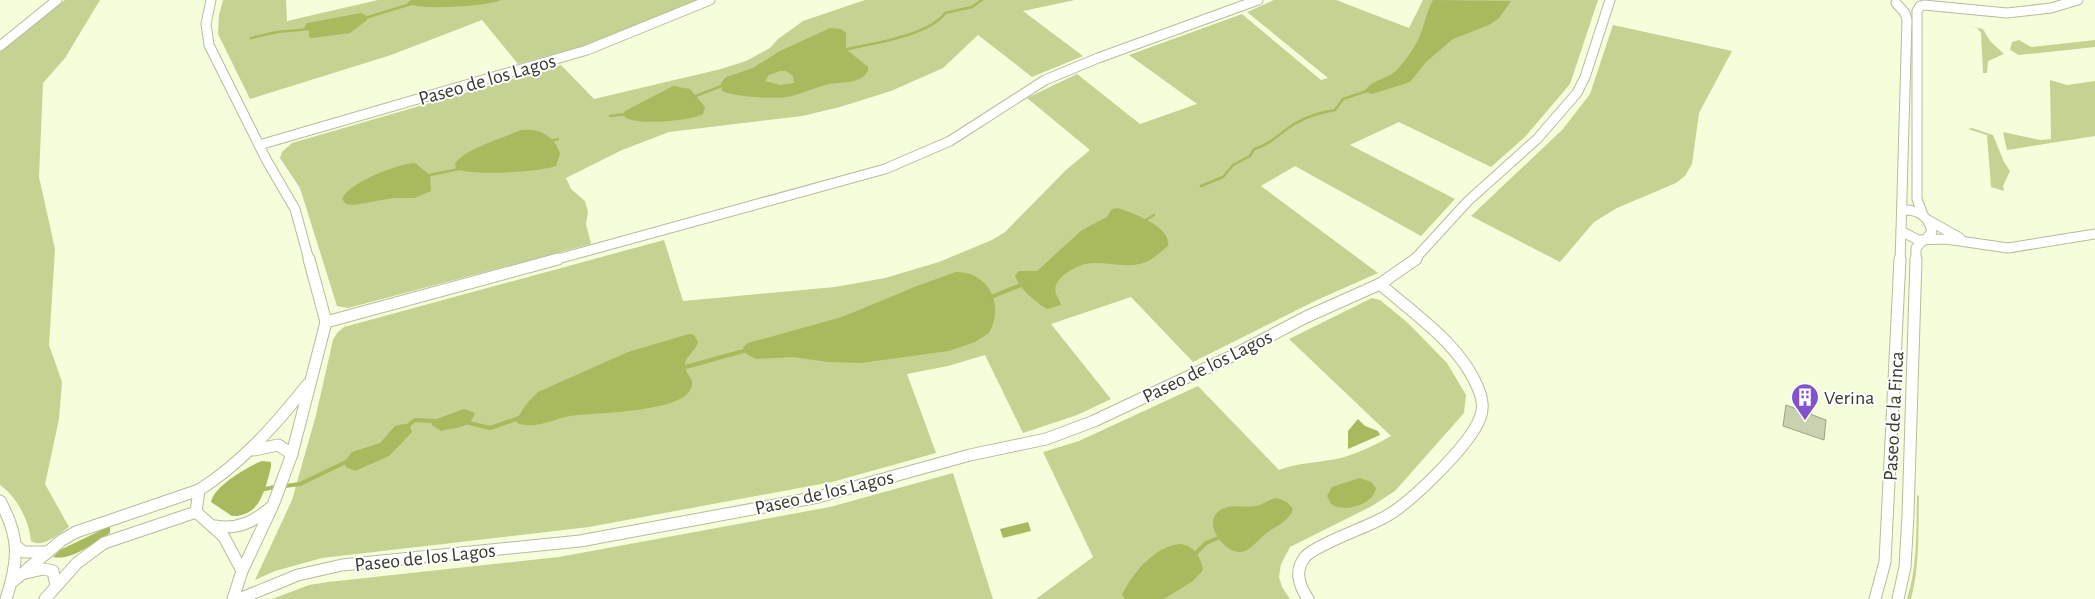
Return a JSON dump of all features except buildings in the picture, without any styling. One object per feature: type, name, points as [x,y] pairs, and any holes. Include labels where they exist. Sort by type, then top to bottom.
[{"type":"street","points":[[0,46],[57,0]]},
{"type":"street","points":[[211,0],[206,32],[208,46],[221,67],[259,145],[295,210],[326,322],[292,454],[274,505],[242,571],[233,599]]},
{"type":"street","name":"Paseo de los Lagos","points":[[259,145],[587,50],[710,0]]},
{"type":"street","points":[[326,322],[872,174],[916,158],[954,139],[1014,97],[1050,78],[1205,22],[1258,0]]},
{"type":"street","name":"Paseo de los Lagos","points":[[239,599],[298,575],[320,569],[366,562],[580,540],[818,497],[970,455],[1046,439],[1094,421],[1230,357],[1306,317],[1380,284],[1404,270],[1417,258],[1453,216],[1537,139],[1568,104],[1585,77],[1610,0]]},
{"type":"street","points":[[1933,0],[1960,9]]},
{"type":"street","points":[[1893,2],[2016,13],[2051,8],[2078,0]]},
{"type":"street","points":[[1893,2],[1905,13],[1907,20],[1901,231],[1912,238],[1924,240],[1968,242],[2019,248],[2095,234]]},
{"type":"street","points":[[1923,4],[1917,11],[1917,198],[1932,232],[1924,240]]},
{"type":"street","points":[[1902,210],[1913,210],[1968,242]]},
{"type":"street","name":"Paseo de la Finca","points":[[1875,599],[1885,562],[1901,231]]},
{"type":"street","name":"Paseo de la Finca","points":[[1898,599],[1905,567],[1908,515],[1916,248],[1924,240]]},
{"type":"street","points":[[1308,599],[1297,579],[1300,564],[1307,555],[1386,517],[1403,506],[1472,433],[1480,418],[1480,393],[1476,382],[1464,365],[1436,333],[1380,284]]},
{"type":"street","points":[[6,599],[16,579],[62,540],[90,526],[199,490],[228,471],[279,421],[310,381]]},
{"type":"street","points":[[246,454],[270,445],[285,448],[292,454]]},
{"type":"street","points":[[196,512],[199,490]]},
{"type":"street","points":[[0,501],[12,522],[17,547],[16,579]]},
{"type":"street","points":[[214,525],[223,528],[241,526],[263,514],[274,505]]},
{"type":"street","points":[[196,512],[214,525],[231,544],[242,571]]},
{"type":"street","points":[[45,599],[77,563],[104,543],[196,512]]},
{"type":"street","points":[[17,547],[24,552],[46,552]]},
{"type":"street","points":[[16,579],[42,568],[48,569],[53,571],[56,586]]},
{"type":"shaded area","points":[[65,0],[100,0],[65,58],[43,83],[39,177],[55,249],[49,345],[62,382],[59,419],[45,484],[69,527],[50,540],[36,543],[31,541],[28,525],[17,502],[0,485],[0,50]]},
{"type":"shaded area","points":[[223,0],[286,0],[287,21],[378,0],[699,0],[587,45],[518,64],[482,20],[391,55],[250,99],[218,34],[219,15]]},
{"type":"shaded area","points":[[411,0],[501,0],[453,7],[424,7],[407,3]]},
{"type":"shaded area","points":[[865,0],[1075,0],[1023,11],[1083,56],[1032,77],[978,35],[943,68],[891,91],[840,107],[802,116],[669,132],[622,150],[566,178],[571,189],[585,201],[588,212],[586,224],[591,244],[348,308],[337,306],[300,188],[280,158],[282,152],[292,143],[561,65],[594,99],[721,69],[746,61],[770,48],[778,39],[803,21]]},
{"type":"shaded area","points":[[1274,0],[1336,0],[1409,28],[1423,0],[1598,0],[1570,84],[1525,137],[1491,167],[1399,122],[1350,145],[1455,199],[1421,236],[1295,166],[1261,186],[1378,273],[1317,300],[1193,362],[1131,297],[1051,324],[1111,399],[1077,415],[1023,433],[985,355],[948,366],[907,374],[936,453],[832,482],[589,527],[322,558],[275,571],[255,580],[292,500],[316,415],[333,340],[344,327],[664,240],[683,301],[835,287],[885,278],[939,262],[992,240],[1005,232],[1066,170],[1090,150],[1027,98],[1077,74],[1140,124],[1197,104],[1129,55],[1242,14],[1321,80],[1328,78],[1247,12]]},
{"type":"shaded area","points":[[1433,0],[1511,1],[1499,18],[1489,25],[1453,39],[1426,62],[1410,82],[1372,94],[1365,91],[1371,84],[1397,70],[1407,58],[1419,38]]},
{"type":"shaded area","points":[[361,13],[367,16],[367,20],[350,33],[312,38],[309,37],[309,31],[304,28],[307,23]]},
{"type":"shaded area","points":[[1613,25],[1732,51],[1699,113],[1692,164],[1685,176],[1676,183],[1617,208],[1594,222],[1560,262],[1471,216],[1563,129],[1590,94]]},
{"type":"shaded area","points":[[1965,25],[1983,29],[1990,41],[2004,54],[1988,61],[1987,73],[1983,73],[1981,33],[1977,28]]},
{"type":"shaded area","points":[[830,28],[841,29],[846,33],[846,49],[868,67],[868,71],[860,79],[829,84],[785,97],[767,98],[722,91],[721,83],[726,77],[753,68],[780,51]],"holes":[[[786,71],[793,76],[794,83],[780,85],[765,81],[769,75]]]},
{"type":"shaded area","points":[[2019,40],[2031,47],[2095,40],[2095,47],[2019,55],[2010,50],[2012,42]]},
{"type":"shaded area","points":[[2050,80],[2067,85],[2095,81],[2095,136],[2007,150],[2003,132],[2040,140],[2051,139]]},
{"type":"shaded area","points":[[673,86],[690,89],[705,107],[703,114],[686,119],[661,122],[636,121],[628,119],[623,115],[625,111]]},
{"type":"shaded area","points":[[1972,128],[1993,135],[2004,162],[2010,171],[2003,186],[2004,191],[1991,187],[1987,135],[1968,129]]},
{"type":"shaded area","points":[[521,130],[540,132],[554,142],[560,154],[556,166],[536,170],[506,172],[476,172],[456,169],[455,164],[466,154],[485,144]]},
{"type":"shaded area","points":[[415,163],[430,175],[431,191],[414,198],[393,198],[354,205],[346,204],[342,199],[354,187],[375,175],[398,166]]},
{"type":"shaded area","points":[[1118,208],[1141,217],[1158,227],[1168,239],[1168,246],[1147,262],[1136,265],[1092,263],[1075,268],[1060,279],[1055,289],[1061,305],[1047,309],[1024,290],[1015,275],[1019,271],[1037,271],[1082,230],[1107,217],[1112,209]]},
{"type":"shaded area","points":[[956,272],[968,273],[985,284],[991,292],[994,301],[994,322],[989,333],[975,342],[949,351],[860,363],[828,362],[793,357],[756,359],[746,354],[743,347],[748,343],[842,317]]},
{"type":"shaded area","points":[[1372,298],[1380,300],[1408,323],[1447,363],[1466,395],[1464,413],[1395,491],[1372,506],[1290,547],[1281,564],[1279,577],[1282,587],[1290,599],[1036,599],[1093,557],[1043,452],[1079,441],[1198,386],[1279,470],[1294,465],[1341,458],[1379,443],[1391,436],[1289,339]]},
{"type":"shaded area","points":[[689,334],[694,335],[698,342],[685,362],[692,381],[691,389],[680,399],[668,404],[636,410],[570,416],[532,425],[517,423],[516,420],[528,402],[538,392],[628,352]]},
{"type":"shaded area","points":[[464,409],[475,413],[465,425],[441,431],[432,425],[431,421]]},
{"type":"shaded area","points":[[1358,419],[1365,426],[1378,431],[1380,435],[1348,449],[1348,431]]},
{"type":"shaded area","points":[[404,424],[410,426],[412,432],[389,456],[355,471],[346,467],[344,462],[352,452],[380,443],[395,426]]},
{"type":"shaded area","points":[[262,461],[271,462],[271,467],[260,501],[249,512],[232,516],[211,502],[213,496],[224,484],[240,472]]},
{"type":"shaded area","points":[[953,473],[993,599],[272,599],[309,585],[559,557],[830,507]]},
{"type":"shaded area","points":[[1360,478],[1371,482],[1376,488],[1370,499],[1357,506],[1343,508],[1331,504],[1327,496],[1332,487]]},
{"type":"shaded area","points":[[1917,495],[1919,496],[1917,561],[1911,599],[1907,599],[1915,560]]},
{"type":"shaded area","points":[[1277,498],[1287,502],[1293,509],[1291,513],[1280,525],[1265,534],[1248,549],[1241,552],[1229,549],[1219,539],[1213,526],[1213,519],[1220,510],[1230,507],[1256,506]]},
{"type":"shaded area","points":[[1028,522],[1031,531],[1003,538],[1000,529]]},
{"type":"shaded area","points":[[110,526],[110,533],[75,554],[60,558],[53,557],[60,550]]},
{"type":"shaded area","points":[[1181,544],[1193,550],[1199,557],[1202,565],[1203,570],[1193,581],[1164,599],[1125,599],[1122,595],[1138,569],[1163,549]]},
{"type":"waterway","points":[[842,50],[883,42],[913,33],[926,28],[945,13],[972,7],[982,0]]},
{"type":"waterway","points":[[365,18],[411,4]]},
{"type":"waterway","points":[[251,38],[277,32],[310,29]]},
{"type":"waterway","points":[[693,97],[724,85]]},
{"type":"waterway","points":[[1201,186],[1223,177],[1233,165],[1250,156],[1254,149],[1270,142],[1294,124],[1314,115],[1335,110],[1343,99],[1367,91]]},
{"type":"waterway","points":[[610,116],[627,114]]},
{"type":"waterway","points":[[551,141],[558,139]]},
{"type":"waterway","points":[[430,175],[459,169]]},
{"type":"waterway","points":[[1144,221],[1154,215]]},
{"type":"waterway","points":[[991,297],[1026,283]]},
{"type":"waterway","points":[[682,368],[747,350]]},
{"type":"waterway","points":[[465,422],[490,428],[519,418]]},
{"type":"waterway","points":[[406,427],[415,420],[434,421]]},
{"type":"waterway","points":[[285,486],[300,484],[346,462]]},
{"type":"waterway","points":[[260,490],[275,487]]},
{"type":"waterway","points":[[1196,553],[1206,543],[1218,538]]},
{"type":"place","name":"Verina","points":[[1805,421]]}]
